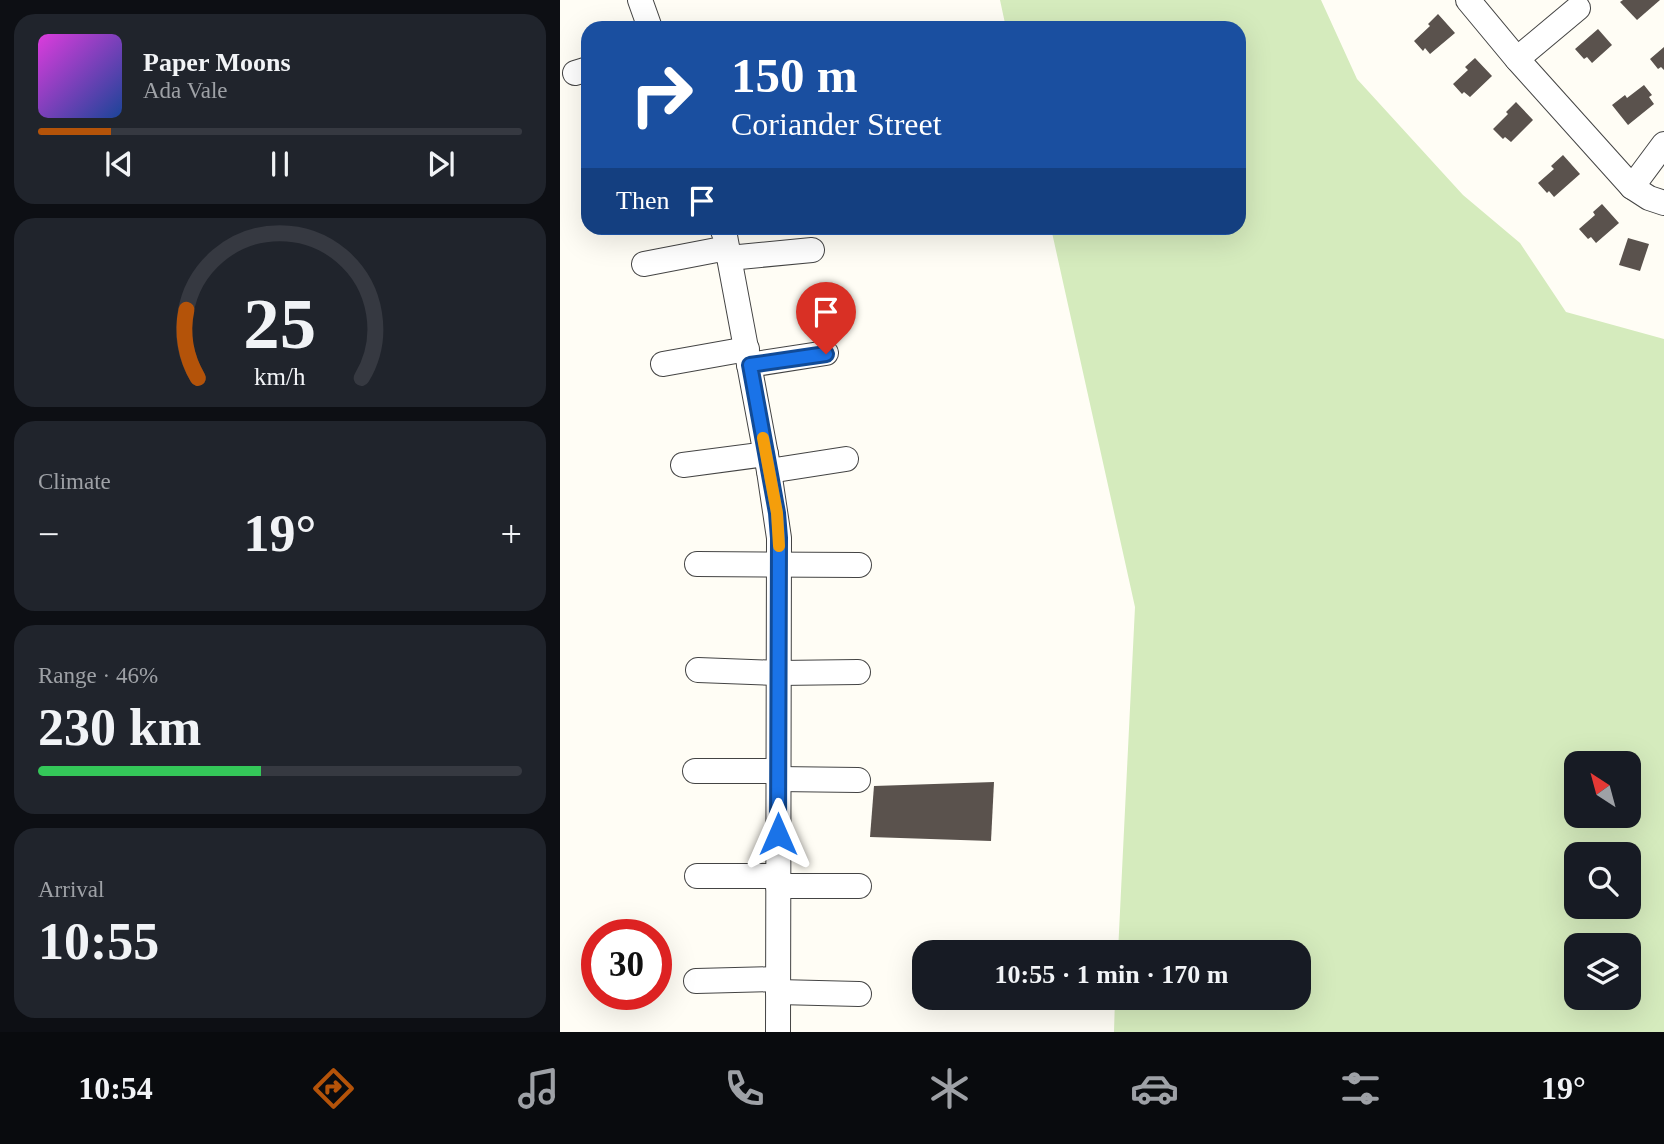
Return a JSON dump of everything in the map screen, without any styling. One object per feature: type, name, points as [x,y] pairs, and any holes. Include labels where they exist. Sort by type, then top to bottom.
[{"type":"street","points":[[640,0],[648,21]]},
{"type":"street","points":[[1468,0],[1632,187],[1664,204]]},
{"type":"street","points":[[1517,59],[1578,8]]},
{"type":"street","points":[[1632,187],[1664,144]]},
{"type":"street","points":[[726,245],[779,538],[778,1032]]},
{"type":"street","points":[[643,264],[726,245],[812,250]]},
{"type":"street","points":[[663,364],[826,354]]},
{"type":"street","points":[[683,465],[846,459]]},
{"type":"street","points":[[697,564],[859,565]]},
{"type":"street","points":[[698,670],[858,672]]},
{"type":"street","points":[[695,771],[858,780]]},
{"type":"street","points":[[698,876],[859,886]]},
{"type":"street","points":[[696,981],[778,985],[859,994]]},
{"type":"green space","points":[[1000,0],[1321,0],[1357,79],[1463,195],[1520,243],[1566,312],[1664,339],[1664,1032],[1114,1032],[1115,1010],[1311,1010],[1311,940],[1119,940],[1135,607],[1053,235],[1246,235],[1246,21],[1004,21]]},
{"type":"building","points":[[1660,0],[1637,20],[1620,2]]},
{"type":"building","points":[[1438,14],[1455,33],[1430,54],[1414,41]]},
{"type":"building","points":[[1598,29],[1612,45],[1592,63],[1575,49]]},
{"type":"building","points":[[1664,47],[1664,70],[1661,67],[1658,69],[1650,59]]},
{"type":"building","points":[[1475,58],[1492,76],[1470,97],[1464,92],[1462,94],[1453,84],[1468,70],[1465,67]]},
{"type":"building","points":[[1644,85],[1652,95],[1649,97],[1654,104],[1628,125],[1612,105]]},
{"type":"building","points":[[1516,102],[1533,120],[1511,142],[1505,137],[1503,139],[1493,129]]},
{"type":"building","points":[[1563,155],[1580,174],[1554,197],[1538,183],[1554,169],[1551,166]]},
{"type":"building","points":[[1602,204],[1619,223],[1596,243],[1579,229],[1595,215],[1593,212]]},
{"type":"building","points":[[1628,238],[1649,244],[1640,271],[1619,265]]},
{"type":"building","points":[[994,782],[991,841],[870,837],[874,786]]},
{"type":"slow traffic","points":[[763,438],[777,513],[779,546]]},
{"type":"route","points":[[778,834],[779,538],[777,513],[750,365],[826,354]]}]
